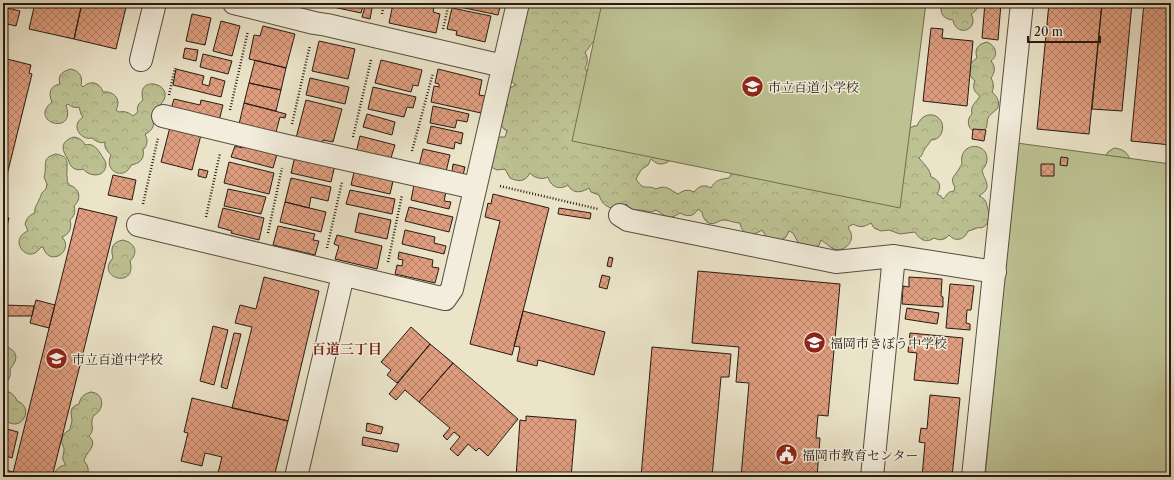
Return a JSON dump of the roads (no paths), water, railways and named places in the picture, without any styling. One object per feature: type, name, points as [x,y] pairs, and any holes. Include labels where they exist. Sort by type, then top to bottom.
[{"type":"street","points":[[141,60],[155,3]]},
{"type":"street","points":[[234,3],[314,23],[503,66]]},
{"type":"street","points":[[138,226],[445,299],[452,289],[518,3]]},
{"type":"street","points":[[973,477],[1022,3]]},
{"type":"street","points":[[164,116],[406,173],[476,184]]},
{"type":"street","points":[[620,215],[628,220],[836,262],[894,256],[994,272]]},
{"type":"street","points":[[872,477],[894,256]]},
{"type":"street","points":[[296,477],[343,275]]},
{"type":"place","name":"市立百道小学校","points":[[752,87]]},
{"type":"place","name":"福岡市きぼう中学校","points":[[814,343]]},
{"type":"place","name":"市立百道中学校","points":[[57,359]]},
{"type":"place","name":"福岡市教育センター","points":[[787,455]]},
{"type":"district","name":"百道三丁目","points":[[347,349]]}]
